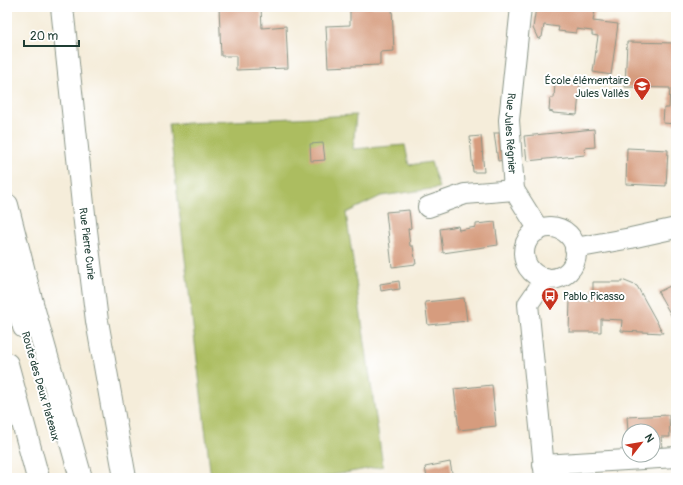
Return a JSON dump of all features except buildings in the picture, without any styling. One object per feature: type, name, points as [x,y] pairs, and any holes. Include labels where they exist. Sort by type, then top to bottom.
[{"type":"main road","name":"Rue Pierre Curie","points":[[62,7],[97,321],[125,478]]},
{"type":"main road","points":[[7,205],[33,306],[82,478]]},
{"type":"main road","name":"Route des Deux Plateaux","points":[[7,271],[68,478]]},
{"type":"main road","points":[[7,364],[38,478]]},
{"type":"main road","points":[[7,407],[28,478]]},
{"type":"street","name":"Rue Jules Régnier","points":[[521,7],[509,120],[514,190],[539,230]]},
{"type":"street","points":[[428,207],[464,194],[514,190]]},
{"type":"street","points":[[552,227],[567,233],[575,248],[576,258],[574,263],[569,270],[561,276],[554,278],[538,276],[528,266],[525,257],[528,241],[531,236],[539,230],[546,228],[552,227]]},
{"type":"street","points":[[575,248],[676,228]]},
{"type":"street","points":[[546,278],[528,304],[544,472],[676,457]]},
{"type":"green space","points":[[356,115],[353,149],[405,145],[409,165],[431,162],[439,188],[381,196],[346,213],[383,466],[318,478],[211,478],[169,124]]},
{"type":"place","name":"École élémentaire Jules Vallès","points":[[642,101]]},
{"type":"place","name":"Pablo Picasso","points":[[550,311]]}]
